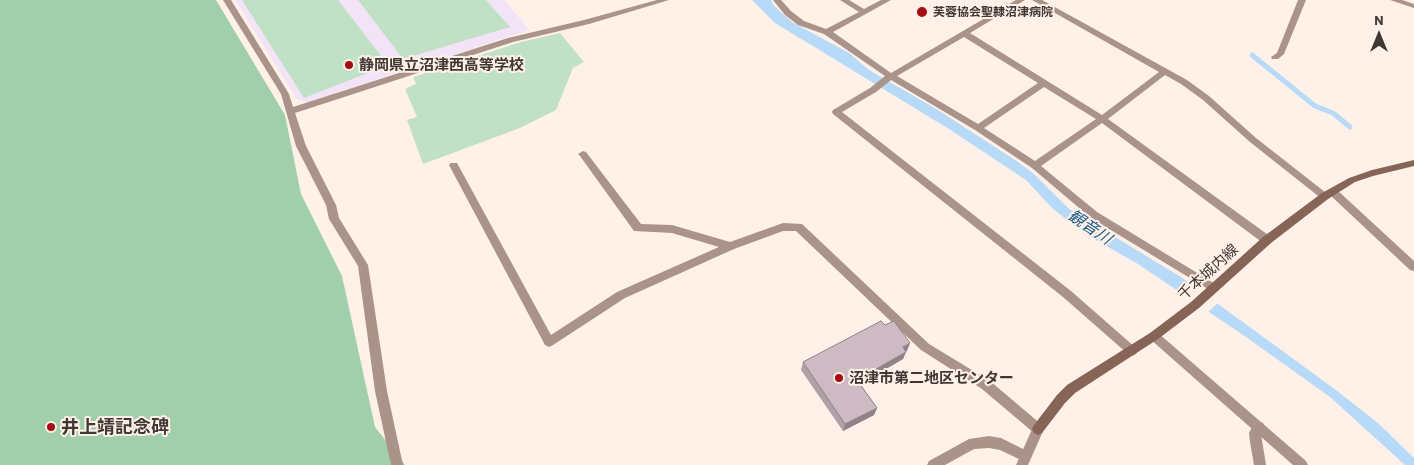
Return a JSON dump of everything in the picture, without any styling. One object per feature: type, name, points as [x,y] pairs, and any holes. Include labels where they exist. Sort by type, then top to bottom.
[{"type":"main road","name":"千本城内線","points":[[1038,429],[1072,389],[1132,351],[1196,305],[1267,240],[1329,194],[1352,180],[1414,163]]},
{"type":"street","points":[[227,0],[285,94],[301,146],[331,205],[334,219],[363,265],[382,391],[397,465]]},
{"type":"street","points":[[291,111],[511,40],[665,0]]},
{"type":"street","points":[[777,0],[788,14],[801,23],[826,32],[891,76],[978,128],[1035,166],[1094,215],[1210,291]]},
{"type":"street","points":[[844,0],[864,12]]},
{"type":"street","points":[[826,32],[887,0]]},
{"type":"street","points":[[1021,0],[891,76],[874,89],[836,112],[1060,288],[1132,351]]},
{"type":"street","points":[[1036,0],[1165,71],[1206,98],[1253,140],[1329,194],[1414,267]]},
{"type":"street","points":[[1275,57],[1280,54],[1302,0]]},
{"type":"street","points":[[1394,0],[1414,6]]},
{"type":"street","points":[[964,33],[1102,119],[1267,240]]},
{"type":"street","points":[[1035,166],[1102,119],[1165,71]]},
{"type":"street","points":[[978,128],[1044,83]]},
{"type":"street","points":[[583,154],[638,228],[672,229],[730,246]]},
{"type":"street","points":[[454,165],[549,342],[621,295],[730,246],[783,227],[798,227],[925,347],[986,385],[1038,429],[1024,460],[1001,444],[989,442],[973,443],[933,465]]},
{"type":"street","points":[[1154,336],[1302,465]]},
{"type":"street","points":[[1259,427],[1255,433],[1260,465]]},
{"type":"shaded area","name":"静岡県立沼津西高等学校","points":[[235,0],[505,0],[529,30],[308,102],[297,99]]},
{"type":"green space","points":[[0,0],[216,0],[285,115],[301,194],[342,276],[375,427],[405,465],[0,465]]},
{"type":"green space","points":[[242,0],[338,0],[388,65],[304,98]]},
{"type":"green space","points":[[358,0],[486,0],[510,27],[403,59]]},
{"type":"green space","points":[[560,33],[584,62],[573,68],[556,110],[520,128],[423,164],[407,120],[417,117],[405,89],[416,84],[413,77],[521,42]]},
{"type":"water","name":"観音川","points":[[752,0],[771,0],[774,6],[792,22],[849,53],[869,70],[938,110],[1018,162],[1034,174],[1069,209],[1181,277],[1336,390],[1379,424],[1414,458],[1414,465],[1405,465],[1330,397],[1246,337],[1138,264],[1087,235],[1053,209],[1026,180],[949,129],[775,23]]},
{"type":"pier","points":[[1190,281],[1219,302],[1207,313],[1178,292]]},
{"type":"building","name":"沼津市第二地区センター","points":[[881,321],[885,325],[894,321],[910,343],[903,347],[906,352],[857,380],[877,408],[845,424],[803,362]]},
{"type":"waterway","points":[[1252,55],[1315,106],[1333,113],[1350,127]]},
{"type":"place","name":"芙蓉協会聖隷沼津病院","points":[[922,12]]},
{"type":"place","name":"静岡県立沼津西高等学校","points":[[349,65]]},
{"type":"place","name":"沼津市第二地区センター","points":[[839,378]]},
{"type":"place","name":"井上靖記念碑","points":[[51,427]]}]
